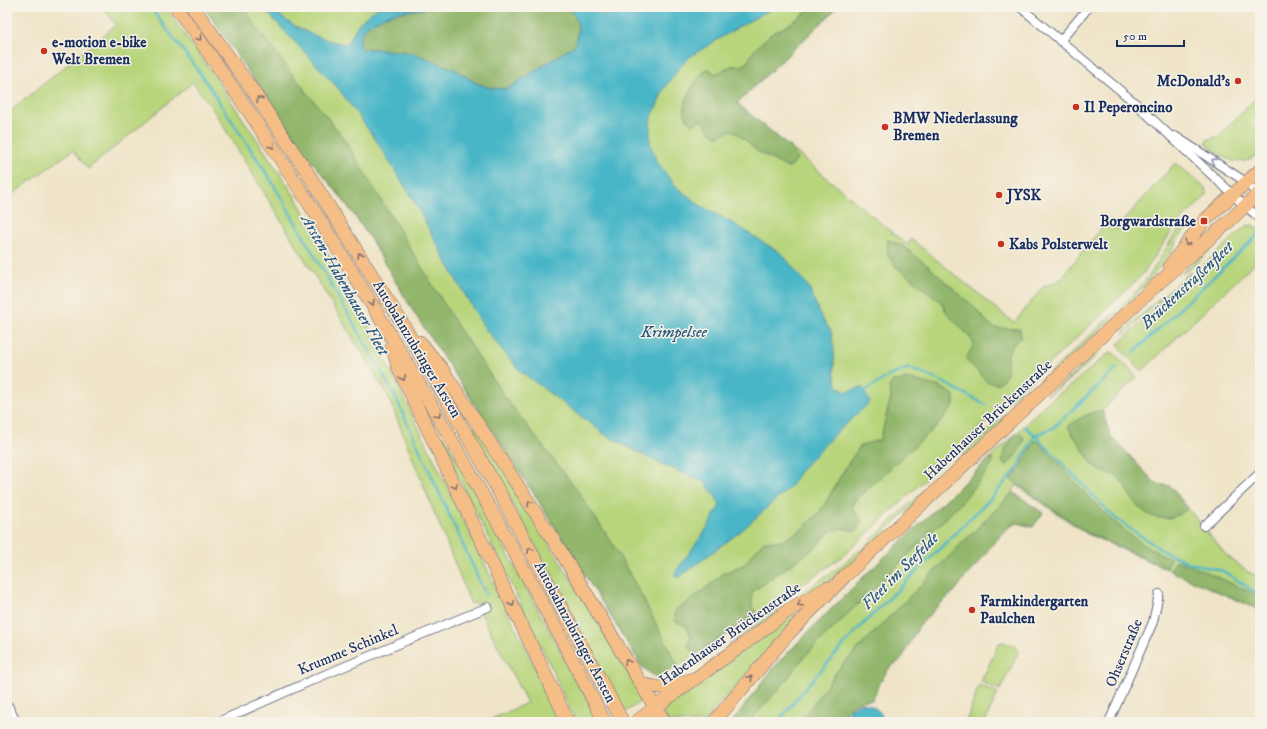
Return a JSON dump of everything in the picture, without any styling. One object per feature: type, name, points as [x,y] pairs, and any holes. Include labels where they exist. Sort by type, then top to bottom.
[{"type":"main road","name":"Autobahnzubringer Arsten","points":[[176,7],[207,49],[282,160],[387,327],[487,502],[605,722]]},
{"type":"main road","name":"Autobahnzubringer Arsten","points":[[193,7],[272,119],[402,323],[493,481],[623,722]]},
{"type":"main road","name":"Habenhauser Brückenstraße","points":[[1153,288],[1204,221],[1260,170]]},
{"type":"main road","name":"Habenhauser Brückenstraße","points":[[714,722],[788,634],[845,576],[1153,288],[1259,194]]},
{"type":"main road","points":[[402,323],[442,369],[561,552],[665,722]]},
{"type":"main road","points":[[387,327],[398,367],[568,722]]},
{"type":"main road","name":"Habenhauser Brückenstraße","points":[[638,720],[655,707],[675,688],[696,678],[789,610],[845,576]]},
{"type":"main road","points":[[641,683],[658,688],[675,688]]},
{"type":"street","points":[[1020,7],[1134,102],[1245,206],[1260,218]]},
{"type":"street","points":[[1060,41],[1089,7]]},
{"type":"street","points":[[1156,124],[1246,182]]},
{"type":"street","name":"Habenhauser Brückenstraße","points":[[1246,182],[1259,194]]},
{"type":"street","points":[[1204,526],[1260,473]]},
{"type":"street","name":"Ohserstraße","points":[[1109,722],[1153,622],[1159,594]]},
{"type":"street","name":"Krumme Schinkel","points":[[218,722],[324,675],[488,606]]},
{"type":"street","points":[[7,706],[15,722]]},
{"type":"green space","points":[[103,7],[165,7],[209,68],[294,195],[365,319],[561,722],[485,722],[527,703],[476,603],[471,604],[387,394],[216,114],[193,82],[88,169],[73,150],[7,198],[7,114],[116,25]]},
{"type":"green space","points":[[204,7],[838,7],[737,103],[907,245],[911,239],[1014,323],[1043,287],[1060,280],[1105,223],[1116,229],[1175,163],[1205,188],[1207,195],[1176,225],[1143,274],[842,557],[710,646],[657,678],[643,668],[536,497],[415,314],[368,235],[342,198],[301,148]]},
{"type":"green space","points":[[204,7],[245,7],[253,23],[343,137],[458,327],[507,400],[577,490],[614,546],[678,666],[657,678],[643,668],[536,497],[415,314],[368,235],[342,198],[301,148]]},
{"type":"green space","points":[[437,7],[569,7],[577,21],[578,33],[575,45],[507,89],[490,88],[476,83],[456,70],[413,53],[373,49],[362,50],[359,44],[362,33],[371,23],[398,12]]},
{"type":"green space","points":[[814,7],[838,7],[737,103],[793,150],[797,158],[794,164],[788,168],[772,160],[757,151],[732,130],[717,137],[708,130],[705,122],[700,120],[693,125],[687,119],[685,105],[688,96],[707,68],[716,74],[731,66],[745,65],[756,48],[771,34],[785,27]]},
{"type":"green space","points":[[1260,94],[1260,152],[1253,158],[1246,161],[1232,161],[1219,154],[1206,143],[1207,140],[1217,137]]},
{"type":"green space","points":[[1185,223],[1188,226],[1167,258],[1141,290],[1076,353],[841,573],[728,645],[842,565],[865,546],[1132,296],[1149,276],[1172,239]]},
{"type":"green space","points":[[1235,224],[1236,226],[1191,268],[1181,274]]},
{"type":"green space","points":[[1252,225],[1260,229],[1260,258],[1142,371],[1118,344],[1246,226]]},
{"type":"green space","points":[[887,240],[901,245],[927,265],[995,328],[1020,329],[1021,337],[1012,346],[1008,354],[1007,375],[998,384],[987,382],[966,359],[974,344],[970,337],[946,312],[941,302],[895,266],[888,255]]},
{"type":"green space","points":[[1190,272],[1191,273],[1123,335],[1125,329]]},
{"type":"green space","points":[[1099,351],[1100,352],[1082,370],[1047,395],[1062,384]]},
{"type":"green space","points":[[1110,352],[1115,354],[1137,377],[1102,410],[1110,435],[1156,484],[1170,486],[1226,555],[1248,572],[1260,577],[1260,610],[1087,534],[1016,485],[1013,492],[840,667],[800,722],[732,722],[774,667],[856,584],[1021,429],[1044,405],[1071,385]]},
{"type":"green space","points":[[910,379],[940,387],[954,395],[954,405],[938,425],[854,501],[852,509],[862,520],[856,531],[841,528],[830,531],[816,547],[752,592],[752,607],[757,613],[696,653],[688,646],[691,636],[686,626],[675,621],[675,610],[687,603],[724,573],[743,565],[764,541],[783,541],[802,529],[820,512],[847,465],[861,445],[880,440],[891,397],[889,387],[893,381]]},
{"type":"green space","points":[[1102,410],[1110,435],[1156,484],[1170,486],[1188,508],[1175,516],[1168,518],[1154,517],[1141,509],[1135,503],[1118,476],[1100,471],[1093,465],[1068,427],[1084,416]]},
{"type":"green space","points":[[476,426],[645,698],[624,713],[570,609],[471,429]]},
{"type":"green space","points":[[1018,433],[1021,434],[1024,439],[1021,446],[1007,465],[1003,464],[1002,460],[1005,451],[1009,443]]},
{"type":"green space","points":[[444,436],[599,722],[576,722],[440,438]]},
{"type":"green space","points":[[1035,440],[1040,443],[1099,508],[1115,523],[1132,537],[1170,558],[1167,568],[1088,533],[1010,479],[1020,468]]},
{"type":"green space","points":[[989,459],[992,459],[993,462],[989,469],[959,505],[804,657],[785,682],[749,722],[732,722],[774,667],[856,584]]},
{"type":"green space","points":[[1013,492],[1043,513],[1033,527],[1017,523],[1009,527],[991,546],[954,592],[919,626],[901,660],[890,667],[882,679],[872,700],[857,703],[845,712],[850,722],[800,722],[840,667]]},
{"type":"green space","points":[[1176,560],[1260,596],[1260,610],[1170,571]]},
{"type":"green space","points":[[808,606],[778,637],[723,702],[721,701],[705,722],[668,722],[661,709],[680,696],[681,698],[711,676],[710,675],[781,621]]},
{"type":"green space","points":[[1003,642],[1014,646],[1019,651],[1000,690],[981,682],[999,643]]},
{"type":"green space","points":[[979,685],[998,693],[985,722],[966,722]]},
{"type":"water","name":"Krimpelsee","points":[[270,7],[277,14],[295,26],[315,36],[346,44],[350,40],[358,24],[370,13],[381,7],[437,7],[398,12],[371,23],[363,31],[361,36],[359,44],[361,49],[413,53],[456,70],[476,83],[490,88],[507,89],[575,45],[578,34],[578,25],[569,7],[586,7],[603,15],[625,7],[775,7],[740,26],[691,56],[680,67],[664,89],[650,122],[650,144],[657,162],[676,187],[701,206],[731,222],[782,254],[808,286],[823,320],[831,331],[834,350],[834,371],[837,386],[846,392],[862,387],[870,402],[832,437],[800,471],[791,486],[741,531],[678,578],[674,574],[708,527],[720,505],[714,494],[704,482],[659,463],[607,436],[520,371],[485,329],[454,276],[414,201],[376,140],[338,88],[264,9]]},
{"type":"water","points":[[860,703],[873,706],[878,710],[882,715],[880,722],[853,722],[848,716],[849,709]]},
{"type":"waterway","name":"Arsten-Habenhauser Fleet","points":[[150,7],[200,73],[271,180],[365,343],[395,396],[486,595]]},
{"type":"waterway","name":"Brückenstraßenfleet","points":[[1133,353],[1259,234]]},
{"type":"waterway","points":[[865,391],[889,376],[909,368],[937,379],[986,405]]},
{"type":"waterway","name":"Brückenstraßenfleet","points":[[1035,435],[1053,428],[1117,368]]},
{"type":"waterway","points":[[1025,427],[1035,435],[1116,519],[1163,551],[1190,563],[1223,571],[1260,594]]},
{"type":"waterway","name":"Fleet im Seefelde","points":[[778,722],[807,686],[858,629],[992,497],[1016,470],[1035,435]]},
{"type":"place","name":"e-motion e-bike Welt Bremen","points":[[44,51]]},
{"type":"place","name":"McDonald's","points":[[1238,81]]},
{"type":"place","name":"Il Peperoncino","points":[[1076,107]]},
{"type":"place","name":"BMW Niederlassung Bremen","points":[[885,127]]},
{"type":"place","name":"JYSK","points":[[999,195]]},
{"type":"place","name":"Borgwardstraße","points":[[1204,221]]},
{"type":"place","name":"Kabs Polsterwelt","points":[[1001,244]]},
{"type":"place","name":"Farmkindergarten Paulchen","points":[[972,610]]}]
